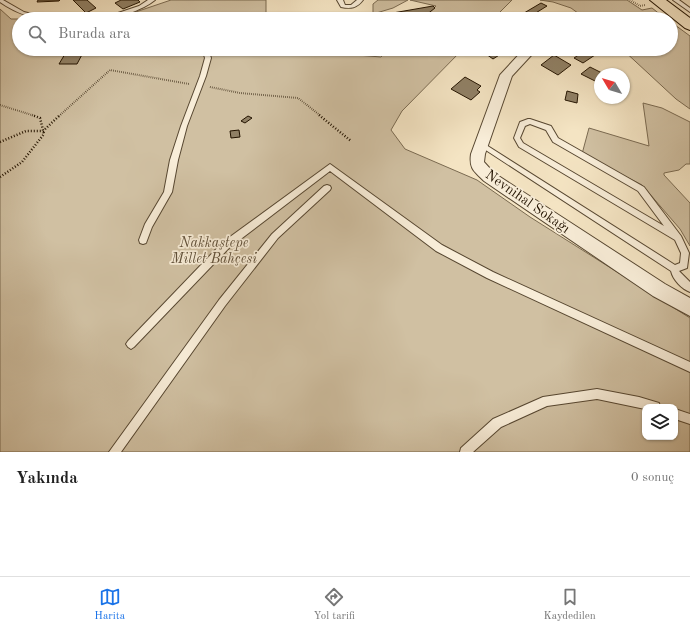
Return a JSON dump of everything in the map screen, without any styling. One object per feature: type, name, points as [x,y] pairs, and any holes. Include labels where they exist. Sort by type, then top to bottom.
[{"type":"main road","points":[[658,0],[674,12]]},
{"type":"main road","points":[[670,0],[690,16]]},
{"type":"main road","points":[[678,15],[690,24]]},
{"type":"street","name":"Nevnihal Sokağı","points":[[524,56],[506,75],[478,154],[477,164],[489,177],[659,290],[690,307]]},
{"type":"lane","points":[[0,0],[17,12]]},
{"type":"lane","points":[[125,12],[141,7],[152,0]]},
{"type":"lane","points":[[340,0],[343,6],[352,7],[354,7],[360,0]]},
{"type":"lane","points":[[676,0],[690,10]]},
{"type":"lane","points":[[143,240],[148,226],[168,192],[176,153],[208,58],[207,56]]},
{"type":"lane","points":[[674,269],[684,265],[685,253],[678,238],[641,190],[555,140],[552,131],[549,128],[530,121],[522,124],[517,138],[521,145],[678,238]]},
{"type":"lane","points":[[481,145],[674,269],[676,275],[690,288]]},
{"type":"lane","points":[[131,344],[226,245],[330,168],[439,248],[490,275],[690,367]]},
{"type":"lane","points":[[114,452],[222,302],[275,236],[326,188]]},
{"type":"lane","points":[[466,452],[497,423],[547,401],[597,394],[645,404]]},
{"type":"lane","points":[[678,415],[690,418]]},
{"type":"path","points":[[630,0],[640,6]]},
{"type":"path","points":[[0,105],[40,118],[44,134],[22,162],[0,177]]},
{"type":"path","points":[[0,142],[26,131],[43,130]]},
{"type":"green space","points":[[171,0],[266,0],[266,12],[136,12]]},
{"type":"green space","points":[[378,0],[408,0],[393,8],[380,12],[373,12],[373,4]]},
{"type":"green space","points":[[410,0],[512,0],[500,12],[430,12],[436,6]]},
{"type":"green space","points":[[540,0],[627,0],[642,10],[652,8],[657,12],[576,12],[571,8],[553,2]]},
{"type":"green space","name":"Nakkaştepe Millet Bahçesi","points":[[0,9],[12,19],[12,56],[456,56],[402,111],[391,130],[405,149],[477,180],[530,217],[690,318],[690,452],[0,452]]},
{"type":"green space","points":[[678,27],[690,36],[690,109],[676,99],[630,56],[678,56]]},
{"type":"green space","points":[[643,103],[662,108],[690,122],[690,164],[686,164],[679,170],[664,173],[664,175],[690,203],[690,246],[680,229],[642,185],[582,154],[589,128],[649,146]]},
{"type":"building","points":[[38,0],[60,0],[37,2]]},
{"type":"building","points":[[73,0],[87,0],[96,8],[85,12]]},
{"type":"building","points":[[121,0],[138,0],[140,2],[123,9],[115,3]]},
{"type":"building","points":[[541,3],[547,6],[537,12],[526,12]]},
{"type":"building","points":[[433,6],[435,8],[430,12],[398,12]]},
{"type":"building","points":[[64,56],[81,56],[77,64],[59,64]]},
{"type":"building","points":[[489,56],[498,56],[493,59]]},
{"type":"building","points":[[553,56],[556,56],[571,65],[558,75],[541,65]]},
{"type":"building","points":[[577,56],[594,56],[583,63],[574,58]]},
{"type":"building","points":[[590,67],[594,69],[594,80],[581,74]]},
{"type":"building","points":[[465,77],[481,86],[477,90],[480,92],[471,100],[451,89]]},
{"type":"building","points":[[567,91],[578,94],[577,103],[565,100]]},
{"type":"building","points":[[248,116],[252,118],[245,123],[241,121]]},
{"type":"building","points":[[239,130],[240,137],[231,138],[230,131]]}]
